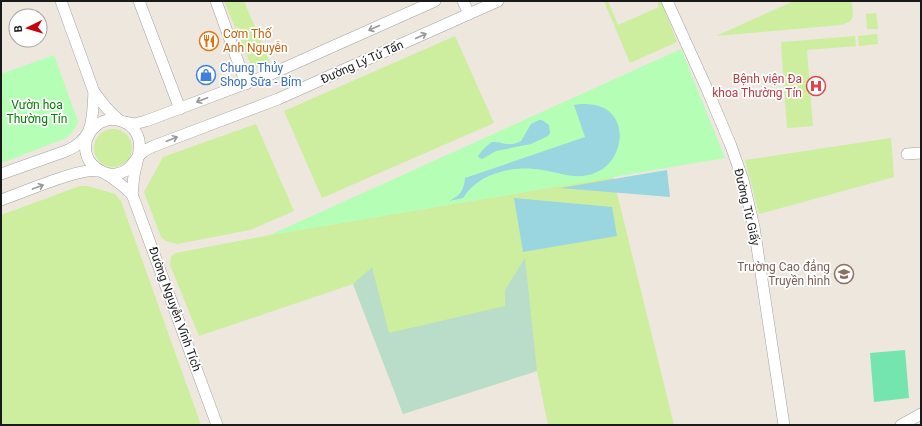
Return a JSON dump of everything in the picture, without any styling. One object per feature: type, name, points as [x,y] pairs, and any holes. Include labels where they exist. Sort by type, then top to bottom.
[{"type":"street","points":[[61,1],[94,92],[111,114],[128,124],[134,130],[139,139],[140,148],[133,177],[132,194]]},
{"type":"street","points":[[139,1],[180,109]]},
{"type":"street","points":[[216,1],[246,84]]},
{"type":"street","points":[[1,174],[77,147],[100,122],[110,119],[134,124],[146,122],[271,74],[435,1]]},
{"type":"street","points":[[463,1],[469,14]]},
{"type":"street","name":"Đường Lý Tử Tấn","points":[[138,157],[144,151],[154,146],[278,99],[498,1]]},
{"type":"street","name":"Đường Từ Giấy","points":[[667,1],[699,70],[731,146],[743,180],[754,227],[784,425]]},
{"type":"street","points":[[94,92],[92,120],[86,142],[88,159],[93,166],[116,181],[132,194]]},
{"type":"street","points":[[907,154],[921,153]]},
{"type":"street","points":[[1,200],[84,171],[100,171],[108,174],[116,174],[125,171],[133,165],[138,157]]},
{"type":"street","name":"Đường Nguyễn Vĩnh Tích","points":[[132,194],[217,425]]},
{"type":"street","points":[[901,425],[921,414]]},
{"type":"green space","points":[[224,1],[244,1],[270,63],[258,67],[251,65]]},
{"type":"green space","points":[[604,1],[608,1],[618,25],[659,7],[657,1],[661,1],[677,42],[630,63]]},
{"type":"green space","points":[[794,1],[852,1],[852,17],[849,22],[840,25],[716,36]]},
{"type":"green space","points":[[876,13],[878,29],[867,29],[866,14]]},
{"type":"green space","points":[[877,34],[878,44],[859,46],[858,36]]},
{"type":"green space","points":[[455,36],[494,123],[322,198],[284,111]]},
{"type":"green space","points":[[855,36],[856,46],[807,50],[813,126],[787,128],[781,43]]},
{"type":"green space","points":[[681,49],[725,158],[270,235]]},
{"type":"green space","name":"Vườn hoa Thường Tín","points":[[54,55],[78,122],[71,134],[64,139],[1,163],[1,74]]},
{"type":"green space","points":[[256,124],[294,211],[250,230],[177,244],[166,241],[161,237],[144,192],[163,157]]},
{"type":"green space","points":[[109,129],[117,129],[124,132],[129,137],[132,148],[129,159],[124,164],[117,167],[109,167],[102,164],[97,159],[94,152],[94,144],[97,137],[102,132]]},
{"type":"green space","points":[[891,138],[894,177],[759,214],[745,160]]},
{"type":"green space","points":[[613,177],[674,425],[548,425],[537,371],[403,414],[353,284],[199,336],[170,265],[171,256],[176,253],[270,235]]},
{"type":"green space","points":[[80,186],[88,186],[115,194],[121,201],[201,425],[1,425],[1,215]]},
{"type":"green space","points":[[525,258],[537,371],[403,414],[353,284],[372,267],[389,333],[505,306],[505,290]]},
{"type":"green space","points":[[905,350],[909,398],[874,402],[870,353]]},
{"type":"water","points":[[574,105],[595,105],[604,108],[612,114],[617,122],[620,132],[617,151],[612,160],[605,167],[590,175],[583,176],[570,176],[532,169],[498,172],[478,182],[463,198],[449,201],[461,192],[464,186],[465,178],[585,137]]},
{"type":"water","points":[[542,120],[549,125],[550,133],[548,136],[531,144],[496,151],[482,159],[478,157],[480,153],[492,142],[513,144],[521,141],[531,124]]},
{"type":"water","points":[[667,170],[670,197],[560,188]]},
{"type":"water","points":[[514,198],[612,207],[617,236],[523,252]]},
{"type":"place","name":"Cơm Thố Anh Nguyễn","points":[[209,41]]},
{"type":"place","name":"Chung Thủy Shop Sữa - Bỉm","points":[[206,75]]},
{"type":"place","name":"Bệnh viện Đa khoa Thường Tín","points":[[816,86]]},
{"type":"place","name":"Trường Cao đẳng Truyền hình","points":[[844,274]]}]
